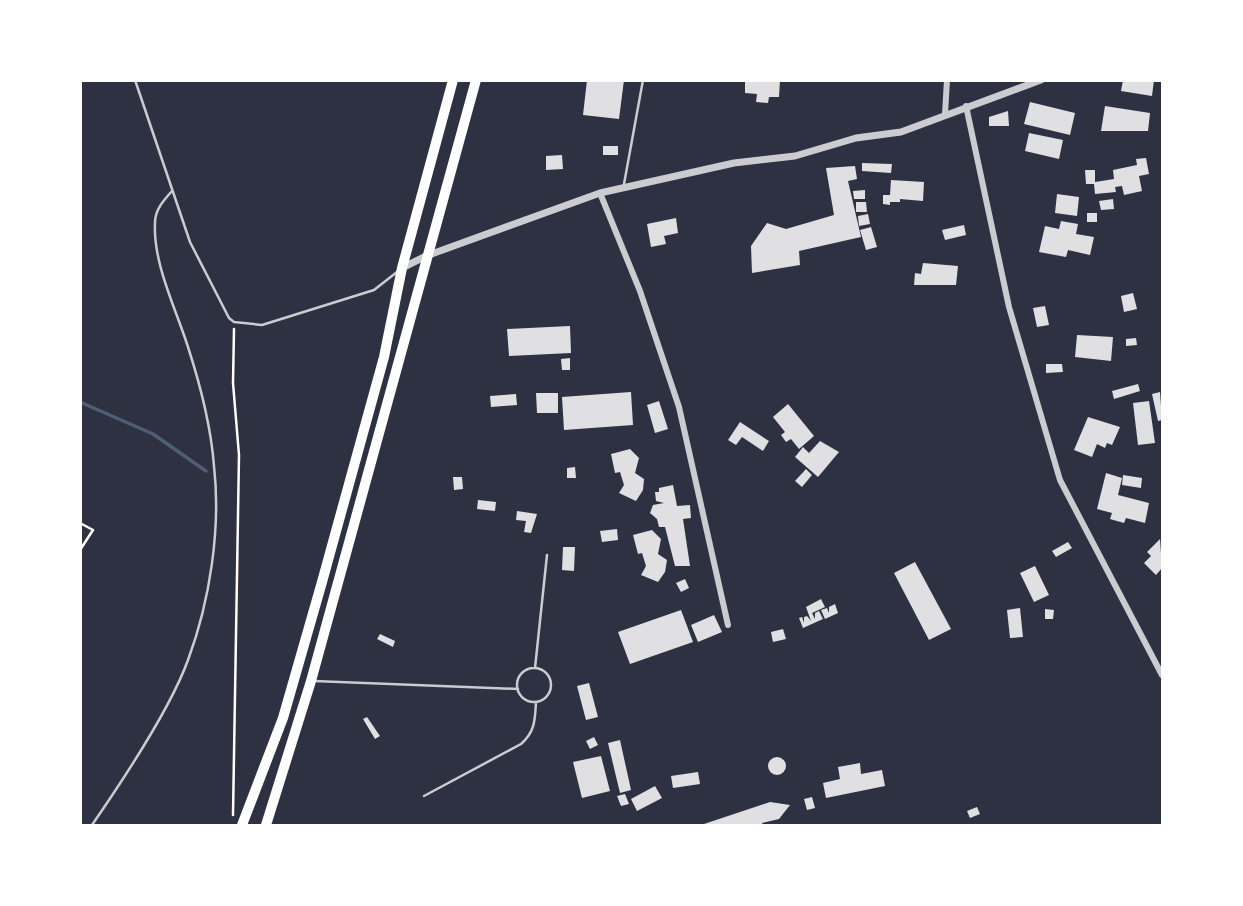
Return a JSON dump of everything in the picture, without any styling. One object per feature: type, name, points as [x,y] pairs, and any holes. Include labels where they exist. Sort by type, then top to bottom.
[{"type":"highway","points":[[242,825],[283,718],[384,356],[402,268],[453,80]]},
{"type":"highway","points":[[266,825],[310,681],[476,80]]},
{"type":"street","points":[[945,114],[947,80]]},
{"type":"street","points":[[402,268],[426,256],[600,193],[734,163],[795,156],[856,138],[901,132],[1041,80]]},
{"type":"street","points":[[966,107],[1009,307],[1060,480],[1163,675]]},
{"type":"street","points":[[600,193],[640,291],[679,407],[728,625]]},
{"type":"lane","points":[[135,80],[190,242],[229,318],[234,322],[262,325],[374,290],[402,268]]},
{"type":"lane","points":[[623,188],[643,80]]},
{"type":"lane","points":[[92,825],[166,704],[188,661],[206,590],[213,544],[215,467],[208,426],[188,347],[159,255],[155,223],[160,205],[172,191]]},
{"type":"lane","points":[[535,668],[547,555]]},
{"type":"lane","points":[[535,668],[548,676],[551,686],[547,697],[536,702],[523,697],[518,689],[519,677],[535,668]]},
{"type":"lane","points":[[310,681],[332,684],[518,689]]},
{"type":"lane","points":[[424,796],[521,744],[530,736],[534,726],[536,702]]},
{"type":"path","points":[[233,825],[239,455],[233,383],[234,322]]},
{"type":"path","points":[[80,523],[93,530],[80,550]]},
{"type":"building","points":[[587,80],[624,80],[619,119],[583,115]]},
{"type":"building","points":[[745,80],[780,80],[779,97],[769,97],[768,103],[756,102],[757,94],[745,93]]},
{"type":"building","points":[[1123,80],[1154,80],[1152,96],[1121,91]]},
{"type":"building","points":[[1030,102],[1075,113],[1070,135],[1024,124]]},
{"type":"building","points":[[1105,106],[1150,113],[1148,131],[1101,131]]},
{"type":"building","points":[[1008,111],[1009,126],[989,126],[989,117]]},
{"type":"building","points":[[1029,133],[1063,140],[1059,159],[1025,151]]},
{"type":"building","points":[[603,146],[618,146],[618,155],[603,155]]},
{"type":"building","points":[[562,155],[563,169],[546,170],[546,156]]},
{"type":"building","points":[[1146,158],[1149,174],[1139,176],[1142,191],[1124,195],[1122,186],[1115,187],[1116,192],[1095,194],[1094,184],[1086,184],[1085,170],[1095,170],[1095,182],[1114,179],[1113,170],[1137,165],[1136,159]]},
{"type":"building","points":[[862,163],[892,164],[891,173],[862,171]]},
{"type":"building","points":[[855,166],[857,179],[848,181],[861,237],[799,251],[800,265],[752,273],[751,246],[767,223],[786,229],[834,215],[826,168]]},
{"type":"building","points":[[891,180],[924,182],[923,201],[900,199],[900,202],[890,202],[890,205],[883,204],[883,195],[890,195]]},
{"type":"building","points":[[865,190],[865,199],[854,199],[853,191]]},
{"type":"building","points":[[1057,194],[1079,197],[1077,216],[1055,213]]},
{"type":"building","points":[[1113,199],[1114,209],[1101,210],[1099,201]]},
{"type":"building","points":[[856,202],[866,202],[867,212],[856,212]]},
{"type":"building","points":[[1087,213],[1097,213],[1097,222],[1087,222]]},
{"type":"building","points":[[868,214],[870,224],[859,226],[858,216]]},
{"type":"building","points":[[676,218],[678,233],[664,236],[666,244],[651,247],[647,224]]},
{"type":"building","points":[[1061,221],[1078,224],[1076,234],[1094,237],[1090,255],[1068,250],[1066,257],[1039,252],[1045,226],[1059,229]]},
{"type":"building","points":[[964,225],[966,235],[945,240],[942,230]]},
{"type":"building","points":[[871,227],[877,247],[866,250],[860,230]]},
{"type":"building","points":[[923,263],[958,266],[956,285],[914,285],[915,273],[921,274]]},
{"type":"building","points":[[1133,293],[1137,309],[1124,312],[1121,296]]},
{"type":"building","points":[[1045,306],[1049,325],[1037,327],[1033,308]]},
{"type":"building","points":[[570,326],[571,353],[509,356],[507,329]]},
{"type":"building","points":[[1077,335],[1113,337],[1111,361],[1075,357]]},
{"type":"building","points":[[1136,338],[1137,345],[1126,346],[1126,339]]},
{"type":"building","points":[[570,358],[570,370],[562,370],[561,359]]},
{"type":"building","points":[[1046,364],[1062,364],[1063,372],[1046,373]]},
{"type":"building","points":[[1138,384],[1140,391],[1114,399],[1112,391]]},
{"type":"building","points":[[631,392],[633,425],[564,430],[562,397]]},
{"type":"building","points":[[1160,392],[1162,420],[1158,421],[1152,394]]},
{"type":"building","points":[[536,393],[558,393],[558,413],[537,413]]},
{"type":"building","points":[[516,394],[517,405],[491,407],[490,396]]},
{"type":"building","points":[[659,401],[668,429],[655,433],[647,405]]},
{"type":"building","points":[[1149,401],[1155,443],[1138,445],[1133,403]]},
{"type":"building","points":[[788,404],[814,436],[799,449],[791,439],[786,442],[781,435],[785,432],[773,417]]},
{"type":"building","points":[[1088,417],[1120,427],[1112,445],[1107,443],[1105,448],[1097,444],[1092,457],[1074,450]]},
{"type":"building","points":[[740,422],[769,441],[763,451],[742,437],[736,445],[728,440]]},
{"type":"building","points":[[820,441],[839,452],[818,477],[795,457],[803,447],[809,453]]},
{"type":"building","points":[[630,449],[639,458],[635,473],[644,479],[643,490],[636,501],[619,493],[624,485],[620,472],[615,473],[611,454]]},
{"type":"building","points":[[575,467],[576,478],[567,478],[567,468]]},
{"type":"building","points":[[806,469],[812,475],[802,487],[795,481]]},
{"type":"building","points":[[1106,473],[1122,478],[1118,495],[1149,503],[1145,523],[1126,518],[1124,523],[1110,519],[1112,513],[1097,509]]},
{"type":"building","points":[[1123,475],[1142,478],[1141,488],[1122,485]]},
{"type":"building","points":[[453,477],[462,477],[463,489],[454,490]]},
{"type":"building","points":[[673,485],[677,506],[690,505],[691,518],[683,519],[690,566],[675,566],[665,527],[659,527],[657,519],[650,513],[653,505],[664,503],[656,501],[655,492],[659,492],[659,488]]},
{"type":"building","points":[[478,500],[496,502],[495,511],[477,509]]},
{"type":"building","points":[[517,511],[537,514],[531,533],[524,532],[526,521],[516,520]]},
{"type":"building","points":[[617,529],[618,540],[602,542],[600,531]]},
{"type":"building","points":[[652,530],[661,539],[658,554],[667,560],[665,572],[658,582],[641,575],[646,566],[642,553],[638,554],[633,535]]},
{"type":"building","points":[[1160,539],[1162,568],[1156,575],[1144,563],[1151,556],[1147,552]]},
{"type":"building","points":[[1068,542],[1072,548],[1056,557],[1052,551]]},
{"type":"building","points":[[563,547],[575,547],[574,571],[562,570]]},
{"type":"building","points":[[915,562],[951,629],[929,640],[894,573]]},
{"type":"building","points":[[1035,566],[1049,595],[1034,602],[1020,573]]},
{"type":"building","points":[[685,579],[689,588],[681,592],[676,583]]},
{"type":"building","points":[[821,599],[825,607],[812,613],[815,619],[815,613],[819,611],[823,619],[803,628],[799,618],[802,617],[804,623],[804,617],[807,616],[811,621],[806,607]]},
{"type":"building","points":[[835,604],[838,613],[825,619],[821,610],[827,608],[829,613],[829,607]]},
{"type":"building","points":[[1020,608],[1023,637],[1010,638],[1007,610]]},
{"type":"building","points":[[1045,609],[1054,610],[1053,619],[1045,619]]},
{"type":"building","points":[[681,610],[693,642],[630,664],[618,632]]},
{"type":"building","points":[[714,615],[722,632],[698,642],[691,625]]},
{"type":"building","points":[[783,629],[786,639],[773,642],[771,632]]},
{"type":"building","points":[[380,634],[395,641],[393,647],[377,639]]},
{"type":"building","points":[[589,683],[598,717],[586,720],[577,686]]},
{"type":"building","points":[[367,717],[380,736],[375,739],[363,719]]},
{"type":"building","points":[[594,737],[598,745],[590,749],[586,741]]},
{"type":"building","points":[[620,740],[631,790],[620,793],[608,743]]},
{"type":"building","points":[[601,756],[610,791],[582,798],[573,762]]},
{"type":"building","points":[[777,757],[783,760],[786,766],[783,772],[777,775],[771,772],[768,766],[771,760]]},
{"type":"building","points":[[860,763],[861,774],[882,770],[885,786],[826,798],[823,783],[840,779],[838,767]]},
{"type":"building","points":[[698,772],[700,784],[673,788],[671,776]]},
{"type":"building","points":[[655,786],[662,798],[637,811],[631,799]]},
{"type":"building","points":[[625,794],[629,804],[621,806],[617,796]]},
{"type":"building","points":[[812,797],[815,808],[807,810],[804,799]]},
{"type":"building","points":[[770,802],[790,805],[779,819],[762,823],[763,825],[701,825]]},
{"type":"building","points":[[977,807],[980,814],[970,818],[967,811]]},
{"type":"waterway","points":[[80,402],[153,434],[206,471]]}]
